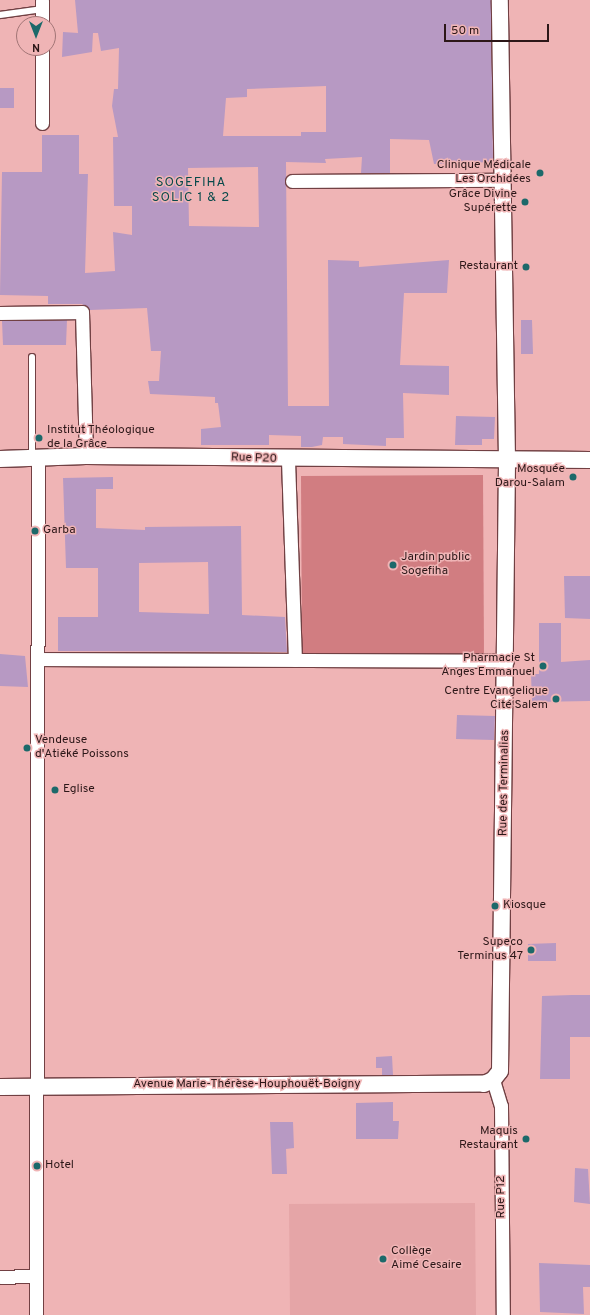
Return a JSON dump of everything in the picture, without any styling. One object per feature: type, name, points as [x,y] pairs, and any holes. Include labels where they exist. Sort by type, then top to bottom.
[{"type":"street","name":"Rue des Terminalias","points":[[493,1080],[501,1061],[508,460],[501,180],[500,0]]},
{"type":"street","points":[[42,4],[42,16]]},
{"type":"street","points":[[42,56],[42,123]]},
{"type":"street","points":[[292,181],[501,180]]},
{"type":"street","points":[[0,313],[82,312],[86,456]]},
{"type":"street","name":"Rue P20","points":[[0,459],[86,456],[288,460],[590,460]]},
{"type":"street","points":[[35,458],[38,659],[39,1086],[36,1315]]},
{"type":"street","points":[[288,460],[295,660]]},
{"type":"street","points":[[38,659],[506,661]]},
{"type":"street","name":"Avenue Marie-Thérèse-Houphouët-Boigny","points":[[0,1086],[484,1084],[493,1080]]},
{"type":"street","name":"Rue P12","points":[[493,1080],[501,1106],[503,1315]]},
{"type":"street","points":[[0,1277],[36,1276]]},
{"type":"lane","points":[[0,15],[42,4]]},
{"type":"lane","points":[[32,357],[35,458]]},
{"type":"shaded area","name":"Jardin public Sogefiha","points":[[483,475],[484,655],[302,657],[301,476]]},
{"type":"shaded area","name":"Collège Aimé Cesaire","points":[[475,1203],[476,1315],[290,1315],[289,1204]]},
{"type":"building","points":[[75,0],[491,0],[493,162],[434,164],[429,140],[390,139],[390,173],[361,173],[362,157],[325,159],[326,163],[286,162],[288,406],[329,406],[328,260],[359,261],[359,267],[449,260],[447,293],[404,293],[400,365],[449,366],[449,395],[403,393],[404,438],[386,438],[386,446],[343,444],[343,437],[323,437],[322,445],[301,447],[301,436],[269,435],[269,445],[201,445],[201,429],[221,427],[218,403],[215,403],[215,397],[150,394],[148,381],[159,381],[161,351],[151,351],[147,308],[90,310],[82,304],[48,304],[48,296],[0,295],[2,172],[42,172],[42,135],[79,135],[79,174],[88,174],[85,273],[115,271],[113,232],[132,235],[132,206],[114,206],[113,137],[118,137],[112,106],[114,89],[118,89],[119,48],[101,51],[98,33],[93,33],[92,52],[62,57],[63,32],[78,33]],"holes":[[[326,86],[326,132],[301,132],[301,136],[223,136],[226,98],[247,97],[247,89]],[[258,167],[259,227],[189,226],[188,168]]]},
{"type":"building","points":[[0,88],[14,88],[14,108],[0,108]]},
{"type":"building","points":[[67,320],[66,345],[3,345],[2,321]]},
{"type":"building","points":[[521,320],[532,320],[533,354],[521,354]]},
{"type":"building","points":[[456,416],[495,417],[494,439],[482,439],[482,445],[455,445]]},
{"type":"building","points":[[113,477],[113,489],[96,489],[96,528],[145,530],[145,527],[241,526],[242,615],[285,617],[287,652],[58,651],[58,617],[98,617],[98,568],[66,568],[63,478]],"holes":[[[208,562],[209,614],[139,612],[139,563]]]},
{"type":"building","points":[[564,576],[590,576],[590,619],[565,618]]},
{"type":"building","points":[[539,623],[561,623],[561,662],[590,660],[590,701],[532,702],[531,674],[539,674]]},
{"type":"building","points":[[0,654],[25,656],[28,687],[0,686]]},
{"type":"building","points":[[457,715],[495,716],[494,740],[456,739]]},
{"type":"building","points":[[556,943],[556,961],[528,961],[528,944]]},
{"type":"building","points":[[590,995],[590,1037],[570,1037],[570,1079],[540,1079],[542,996]]},
{"type":"building","points":[[392,1056],[393,1075],[382,1075],[382,1068],[376,1068],[376,1057]]},
{"type":"building","points":[[393,1102],[393,1121],[399,1121],[398,1139],[356,1139],[356,1103]]},
{"type":"building","points":[[270,1122],[293,1122],[294,1148],[286,1149],[287,1174],[272,1174]]},
{"type":"building","points":[[575,1168],[588,1169],[590,1204],[574,1202]]},
{"type":"building","points":[[539,1263],[590,1265],[590,1287],[583,1287],[584,1314],[540,1312]]},
{"type":"place","name":"Clinique Médicale Les Orchidées","points":[[540,173]]},
{"type":"place","name":"Grâce Divine Supérette","points":[[525,202]]},
{"type":"place","name":"Restaurant","points":[[526,267]]},
{"type":"place","name":"Institut Théologique de la Grâce","points":[[39,438]]},
{"type":"place","name":"Mosquée Darou-Salam","points":[[573,477]]},
{"type":"place","name":"Garba","points":[[35,531]]},
{"type":"place","name":"Jardin public Sogefiha","points":[[393,565]]},
{"type":"place","name":"Pharmacie St Anges Emmanuel","points":[[543,666]]},
{"type":"place","name":"Centre Evangelique Cité Salem","points":[[556,699]]},
{"type":"place","name":"Vendeuse d'Atiéké Poissons","points":[[27,748]]},
{"type":"place","name":"Eglise","points":[[55,790]]},
{"type":"place","name":"Kiosque","points":[[495,906]]},
{"type":"place","name":"Supeco Terminus 47","points":[[531,950]]},
{"type":"place","name":"Maquis Restaurant","points":[[526,1139]]},
{"type":"place","name":"Hotel","points":[[37,1166]]},
{"type":"place","name":"Collège Aimé Cesaire","points":[[383,1259]]},
{"type":"district","name":"SOGEFIHA SOLIC 1 & 2","points":[[191,192]]}]
